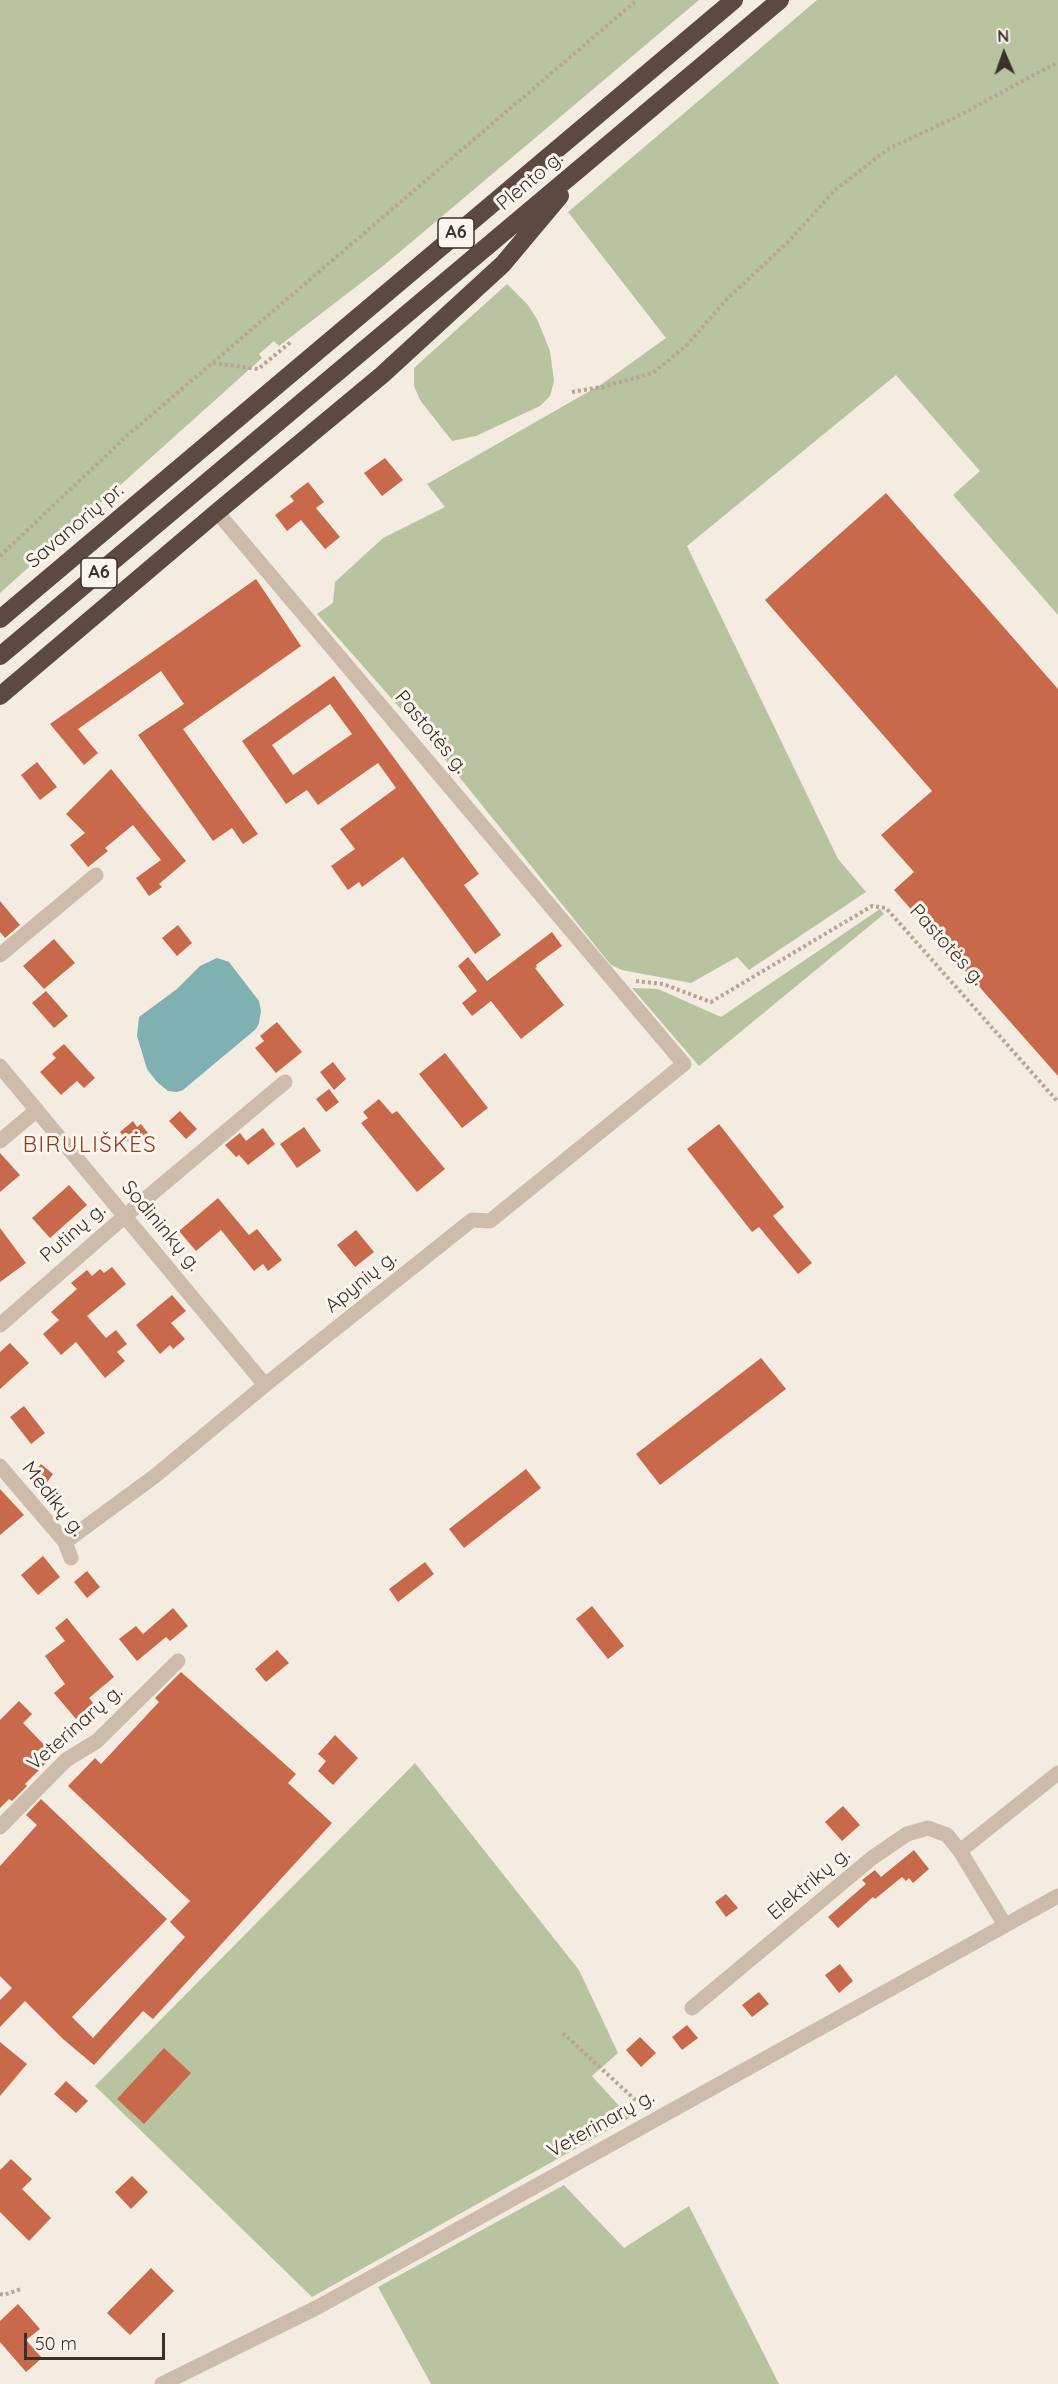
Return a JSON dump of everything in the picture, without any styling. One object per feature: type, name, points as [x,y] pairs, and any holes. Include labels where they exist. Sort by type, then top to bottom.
[{"type":"highway","name":"Plento g.","points":[[178,467],[734,0]]},
{"type":"highway","name":"Plento g.","points":[[0,656],[780,0]]},
{"type":"highway","points":[[0,696],[382,375],[503,264],[592,158]]},
{"type":"highway","name":"Savanorių pr.","points":[[0,619],[178,467]]},
{"type":"street","name":"Pastotės g.","points":[[217,512],[684,1064]]},
{"type":"street","points":[[0,955],[96,875]]},
{"type":"street","name":"Apynių g.","points":[[65,1542],[155,1476],[472,1220],[490,1221],[684,1064]]},
{"type":"street","name":"Sodininkų g.","points":[[0,1066],[265,1385]]},
{"type":"street","name":"Putinų g.","points":[[0,1325],[125,1216],[285,1082]]},
{"type":"street","points":[[0,1141],[37,1110]]},
{"type":"street","name":"Medikų g.","points":[[0,1466],[65,1542],[71,1558]]},
{"type":"street","name":"Veterinarų g.","points":[[0,1827],[66,1760],[97,1741],[178,1661]]},
{"type":"street","points":[[960,1851],[1058,1773]]},
{"type":"street","name":"Elektrikų g.","points":[[692,2008],[872,1858],[907,1834],[928,1828],[947,1835],[960,1851],[1005,1925]]},
{"type":"street","name":"Veterinarų g.","points":[[162,2384],[318,2307],[1058,1896]]},
{"type":"path","points":[[0,556],[128,435],[637,0]]},
{"type":"path","points":[[572,392],[602,387],[652,373],[687,345],[726,300],[789,241],[835,190],[888,149],[956,117],[1058,62]]},
{"type":"path","points":[[212,363],[258,369],[292,341]]},
{"type":"path","name":"Pastotės g.","points":[[613,979],[663,984],[711,1002],[872,906],[886,908],[1058,1102]]},
{"type":"path","points":[[562,2033],[656,2118]]},
{"type":"path","points":[[0,2294],[4,2295],[21,2289]]},
{"type":"green space","points":[[0,0],[699,0],[383,266],[279,346],[274,341],[259,354],[262,358],[0,593]]},
{"type":"green space","points":[[817,0],[1058,0],[1058,615],[953,495],[980,471],[896,375],[687,546],[838,859],[866,892],[749,970],[737,957],[691,983],[622,970],[611,965],[444,758],[317,614],[333,603],[335,582],[383,538],[445,507],[427,484],[602,384],[666,338],[568,212]]},
{"type":"green space","points":[[507,284],[528,305],[537,319],[550,351],[554,381],[550,396],[540,406],[476,436],[452,441],[420,400],[414,386],[414,368]]},
{"type":"green space","points":[[880,909],[884,914],[699,1066],[632,988],[658,989],[721,1017]]},
{"type":"green space","points":[[415,1763],[579,1970],[618,2053],[592,2076],[630,2118],[312,2297],[95,2086]]},
{"type":"green space","points":[[564,2185],[624,2248],[689,2206],[779,2384],[431,2384],[378,2287]]},
{"type":"water","points":[[217,958],[229,962],[259,1001],[261,1011],[259,1023],[256,1029],[183,1090],[168,1091],[147,1069],[137,1036],[139,1017],[177,989],[200,966]]},
{"type":"building","points":[[385,458],[403,480],[382,496],[364,473]]},
{"type":"building","points":[[308,482],[324,502],[316,508],[340,537],[325,549],[301,520],[287,531],[275,515],[294,501],[290,496]]},
{"type":"building","points":[[886,493],[1058,689],[1058,1076],[894,890],[914,872],[881,835],[932,791],[765,600]]},
{"type":"building","points":[[256,579],[301,646],[183,729],[258,834],[243,844],[232,828],[213,841],[138,735],[184,704],[161,671],[78,729],[98,753],[84,765],[50,724]]},
{"type":"building","points":[[334,676],[479,874],[464,885],[501,935],[475,954],[403,857],[362,887],[359,882],[348,890],[331,866],[355,849],[340,829],[396,788],[378,763],[318,805],[307,790],[286,804],[242,741]],"holes":[[[330,704],[352,734],[293,775],[272,745]]]},
{"type":"building","points":[[37,762],[57,787],[40,800],[21,775]]},
{"type":"building","points":[[111,769],[186,861],[159,884],[162,887],[149,896],[136,878],[161,860],[133,825],[105,848],[108,851],[88,867],[70,845],[85,833],[66,814]]},
{"type":"building","points":[[0,901],[20,925],[5,938],[0,932]]},
{"type":"building","points":[[178,925],[192,943],[177,956],[162,938]]},
{"type":"building","points":[[552,932],[562,946],[535,968],[564,1005],[521,1039],[491,1001],[472,1016],[462,1003],[477,991],[458,966],[468,957],[487,981]]},
{"type":"building","points":[[54,939],[75,963],[44,989],[23,966]]},
{"type":"building","points":[[46,991],[68,1016],[54,1028],[32,1003]]},
{"type":"building","points":[[277,1022],[302,1052],[276,1073],[255,1048],[264,1041],[260,1036]]},
{"type":"building","points":[[64,1044],[95,1078],[84,1088],[77,1081],[61,1095],[40,1072],[56,1058],[52,1054]]},
{"type":"building","points":[[445,1053],[488,1108],[462,1128],[419,1074]]},
{"type":"building","points":[[333,1062],[346,1079],[334,1090],[320,1072]]},
{"type":"building","points":[[329,1089],[339,1102],[326,1112],[316,1099]]},
{"type":"building","points":[[379,1099],[392,1114],[397,1111],[445,1169],[417,1192],[361,1123],[368,1118],[363,1112]]},
{"type":"building","points":[[180,1111],[197,1129],[186,1139],[169,1121]]},
{"type":"building","points":[[133,1121],[137,1127],[141,1124],[151,1137],[135,1150],[120,1132]]},
{"type":"building","points":[[719,1124],[784,1207],[773,1216],[812,1263],[798,1274],[759,1227],[752,1232],[687,1149]]},
{"type":"building","points":[[304,1127],[321,1151],[297,1168],[280,1144]]},
{"type":"building","points":[[263,1128],[275,1144],[248,1165],[239,1155],[236,1157],[225,1145],[240,1133],[246,1141]]},
{"type":"building","points":[[0,1153],[20,1175],[0,1192]]},
{"type":"building","points":[[69,1185],[87,1205],[50,1238],[32,1218]]},
{"type":"building","points":[[218,1198],[249,1235],[257,1229],[282,1260],[268,1271],[263,1264],[254,1271],[221,1230],[196,1251],[179,1231]]},
{"type":"building","points":[[0,1228],[26,1263],[0,1282]]},
{"type":"building","points":[[356,1230],[374,1252],[355,1267],[337,1245]]},
{"type":"building","points":[[112,1267],[126,1284],[87,1316],[106,1338],[116,1330],[127,1344],[117,1352],[125,1361],[105,1378],[76,1342],[61,1355],[43,1334],[59,1320],[51,1312],[77,1289],[71,1283],[87,1270],[92,1276],[100,1269],[104,1273]]},
{"type":"building","points":[[172,1295],[186,1311],[171,1323],[185,1339],[173,1349],[170,1345],[160,1354],[136,1325]]},
{"type":"building","points":[[10,1343],[29,1363],[0,1389],[0,1352]]},
{"type":"building","points":[[761,1358],[786,1389],[660,1485],[636,1454]]},
{"type":"building","points":[[24,1406],[45,1433],[31,1444],[10,1417]]},
{"type":"building","points":[[41,1464],[53,1474],[43,1488],[30,1477]]},
{"type":"building","points":[[526,1469],[541,1488],[464,1548],[449,1529]]},
{"type":"building","points":[[0,1489],[24,1515],[0,1535]]},
{"type":"building","points":[[43,1556],[60,1577],[38,1595],[21,1575]]},
{"type":"building","points":[[425,1562],[434,1574],[398,1602],[389,1589]]},
{"type":"building","points":[[87,1571],[100,1587],[87,1598],[74,1582]]},
{"type":"building","points":[[592,1606],[624,1646],[608,1659],[576,1619]]},
{"type":"building","points":[[173,1608],[188,1626],[170,1641],[166,1637],[137,1661],[119,1639],[136,1626],[143,1634]]},
{"type":"building","points":[[67,1618],[114,1677],[89,1698],[94,1704],[76,1719],[54,1693],[65,1684],[45,1656],[65,1641],[55,1628]]},
{"type":"building","points":[[277,1650],[289,1663],[266,1682],[255,1669]]},
{"type":"building","points":[[181,1672],[296,1774],[288,1783],[332,1823],[153,2019],[143,2011],[94,2065],[63,2039],[25,2001],[0,2027],[0,2000],[12,1988],[0,1976],[0,1866],[37,1825],[26,1815],[41,1799],[167,1919],[72,2017],[93,2038],[185,1937],[170,1922],[190,1901],[68,1786],[95,1758],[101,1764],[159,1702],[155,1698]]},
{"type":"building","points":[[19,1701],[32,1714],[23,1723],[54,1755],[25,1784],[27,1786],[12,1801],[9,1799],[0,1808],[0,1720]]},
{"type":"building","points":[[335,1735],[358,1758],[333,1785],[318,1771],[326,1761],[318,1754]]},
{"type":"building","points":[[843,1806],[860,1825],[842,1841],[825,1822]]},
{"type":"building","points":[[914,1850],[929,1869],[913,1883],[909,1878],[906,1881],[902,1877],[875,1899],[873,1897],[838,1928],[828,1917],[866,1884],[862,1880],[875,1870],[881,1877]]},
{"type":"building","points":[[726,1894],[738,1908],[726,1917],[715,1902]]},
{"type":"building","points":[[840,1964],[853,1981],[839,1993],[825,1975]]},
{"type":"building","points":[[759,1992],[769,2004],[752,2017],[742,2005]]},
{"type":"building","points":[[687,2025],[698,2038],[682,2050],[672,2037]]},
{"type":"building","points":[[640,2037],[656,2053],[641,2067],[626,2050]]},
{"type":"building","points":[[0,2042],[27,2064],[0,2096]]},
{"type":"building","points":[[164,2048],[191,2073],[144,2124],[117,2099]]},
{"type":"building","points":[[66,2081],[88,2101],[76,2113],[54,2094]]},
{"type":"building","points":[[11,2159],[32,2179],[22,2189],[51,2218],[29,2241],[0,2212],[0,2170]]},
{"type":"building","points":[[132,2176],[148,2192],[131,2209],[115,2192]]},
{"type":"building","points":[[151,2268],[174,2291],[130,2335],[107,2313]]},
{"type":"building","points":[[18,2304],[40,2329],[26,2340],[42,2358],[26,2372],[0,2342],[0,2321]]},
{"type":"district","name":"BIRULIŠKĖS","points":[[90,1145]]}]
